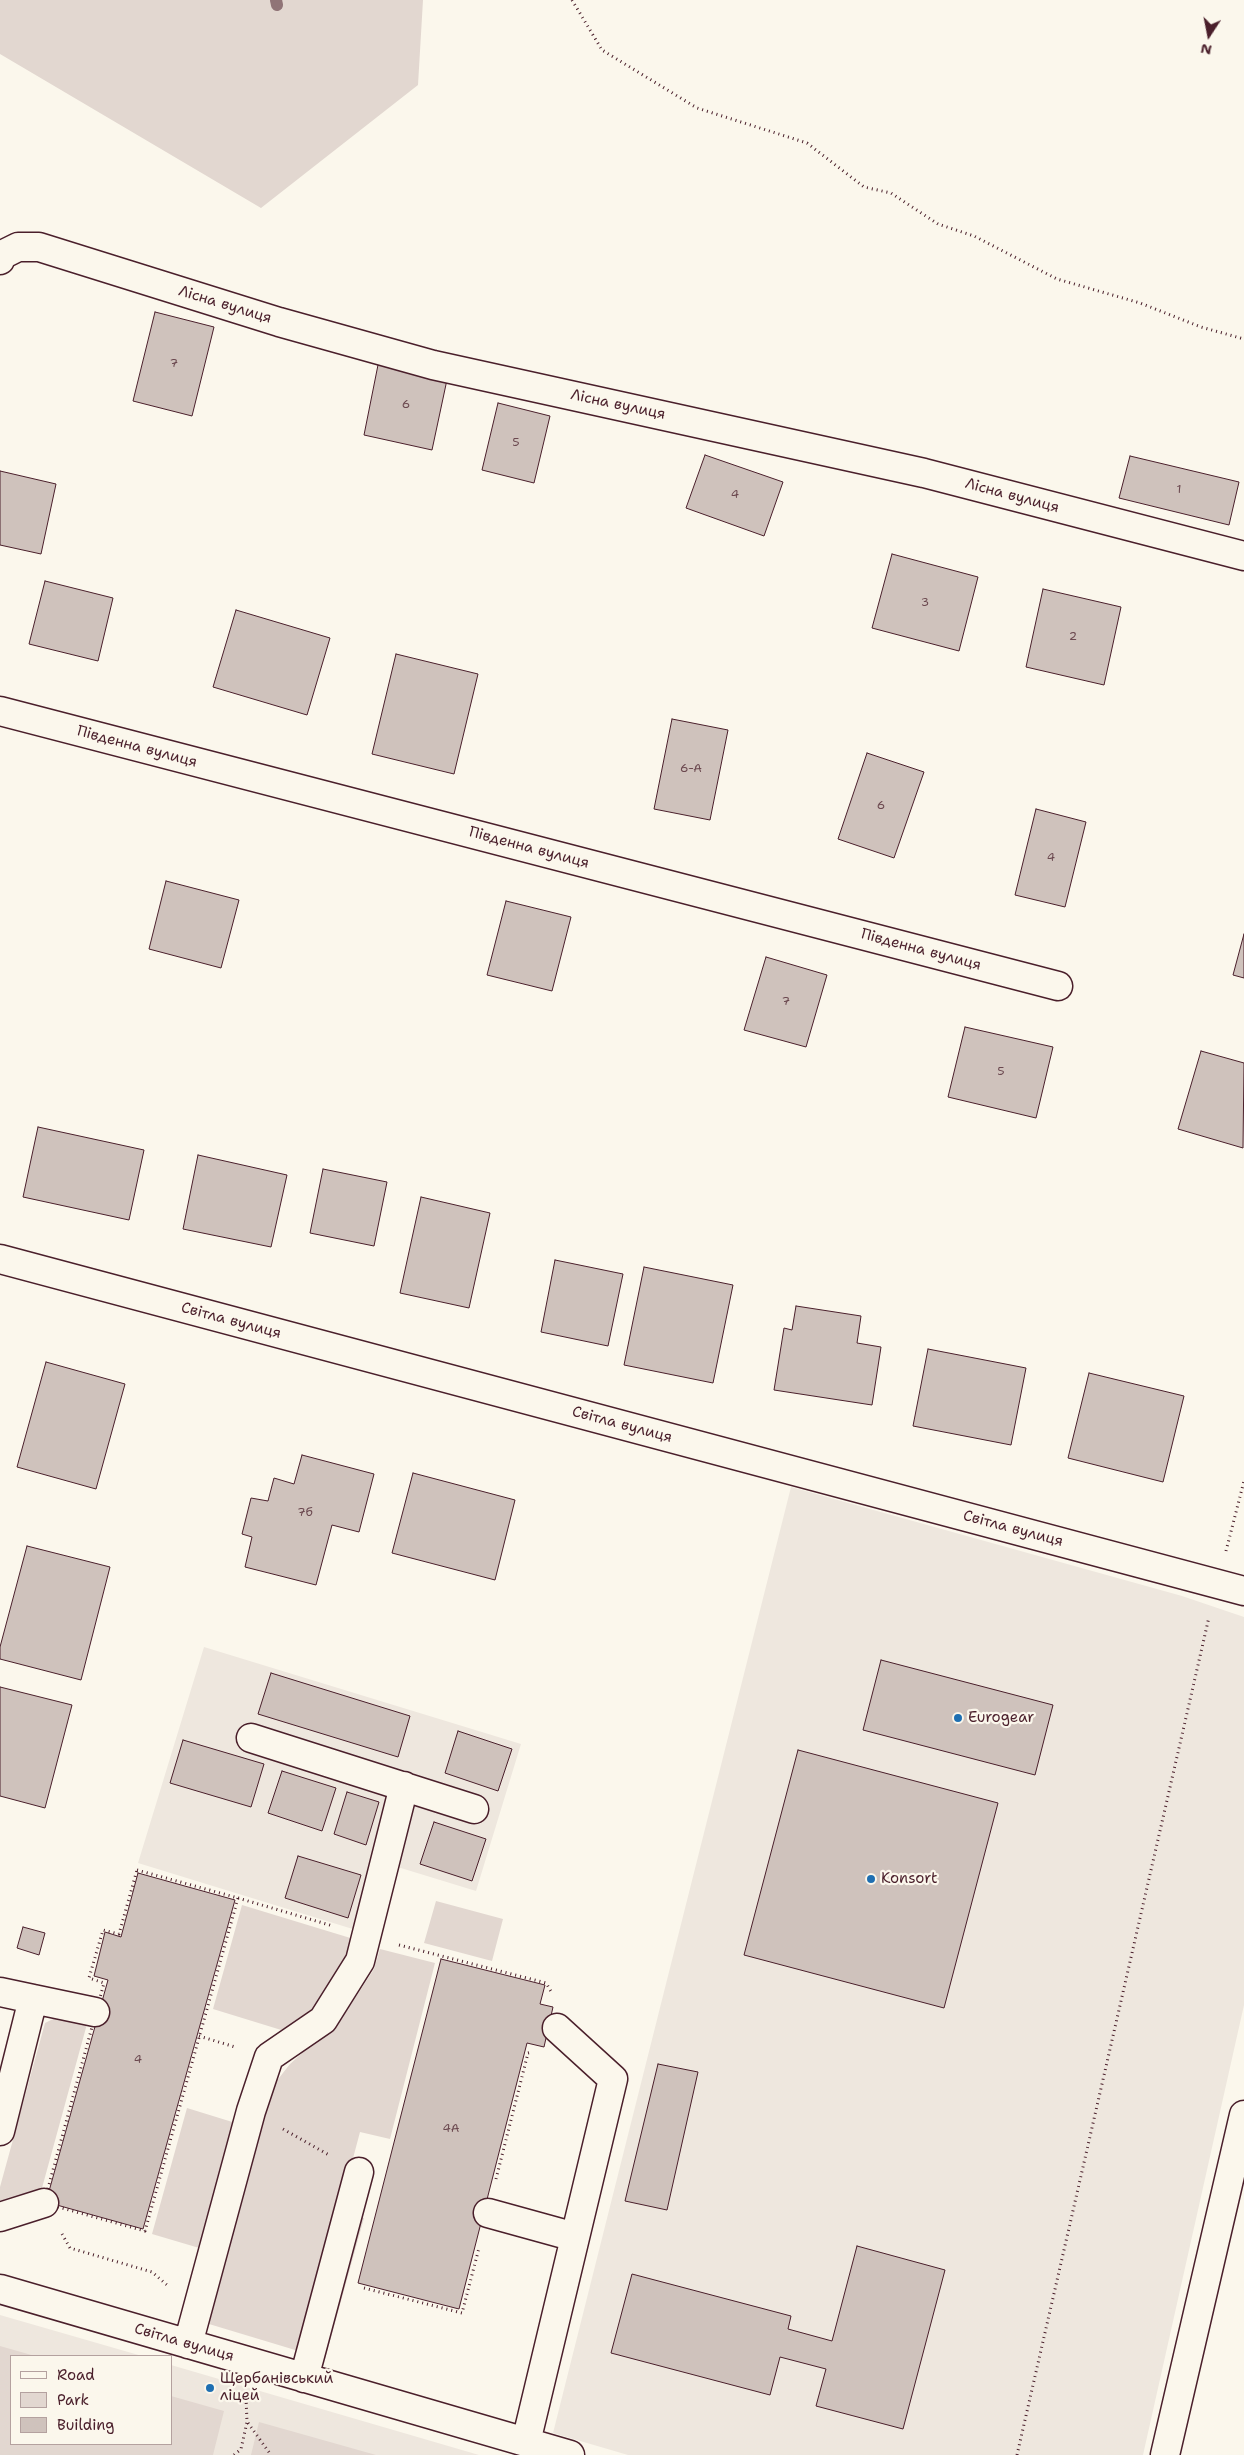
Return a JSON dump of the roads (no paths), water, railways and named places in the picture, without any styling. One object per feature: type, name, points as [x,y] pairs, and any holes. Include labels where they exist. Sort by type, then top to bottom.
[{"type":"street","name":"Лісна вулиця","points":[[0,260],[2,255],[18,247],[39,247],[278,322],[433,365],[924,472],[1244,556]]},
{"type":"street","name":"Південна вулиця","points":[[0,711],[1058,986]]},
{"type":"street","name":"Світла вулиця","points":[[0,1259],[1244,1591]]},
{"type":"street","points":[[251,1738],[474,1809]]},
{"type":"street","points":[[188,2344],[252,2111],[269,2057],[323,2020],[360,1961],[404,1786]]},
{"type":"street","points":[[0,1992],[96,2012]]},
{"type":"street","points":[[0,2131],[33,1999]]},
{"type":"street","points":[[526,2442],[613,2079],[557,2028]]},
{"type":"street","points":[[1165,2455],[1244,2115]]},
{"type":"street","points":[[304,2378],[358,2172]]},
{"type":"street","points":[[0,2217],[50,2213]]},
{"type":"street","points":[[488,2213],[575,2237]]},
{"type":"street","name":"Світла вулиця","points":[[0,2289],[570,2455]]},
{"type":"waterway","points":[[276,0],[277,5]]},
{"type":"place","name":"Eurogear","points":[[958,1718]]},
{"type":"place","name":"Konsort","points":[[871,1879]]},
{"type":"place","name":"Щербанівський ліцей","points":[[210,2388]]}]
